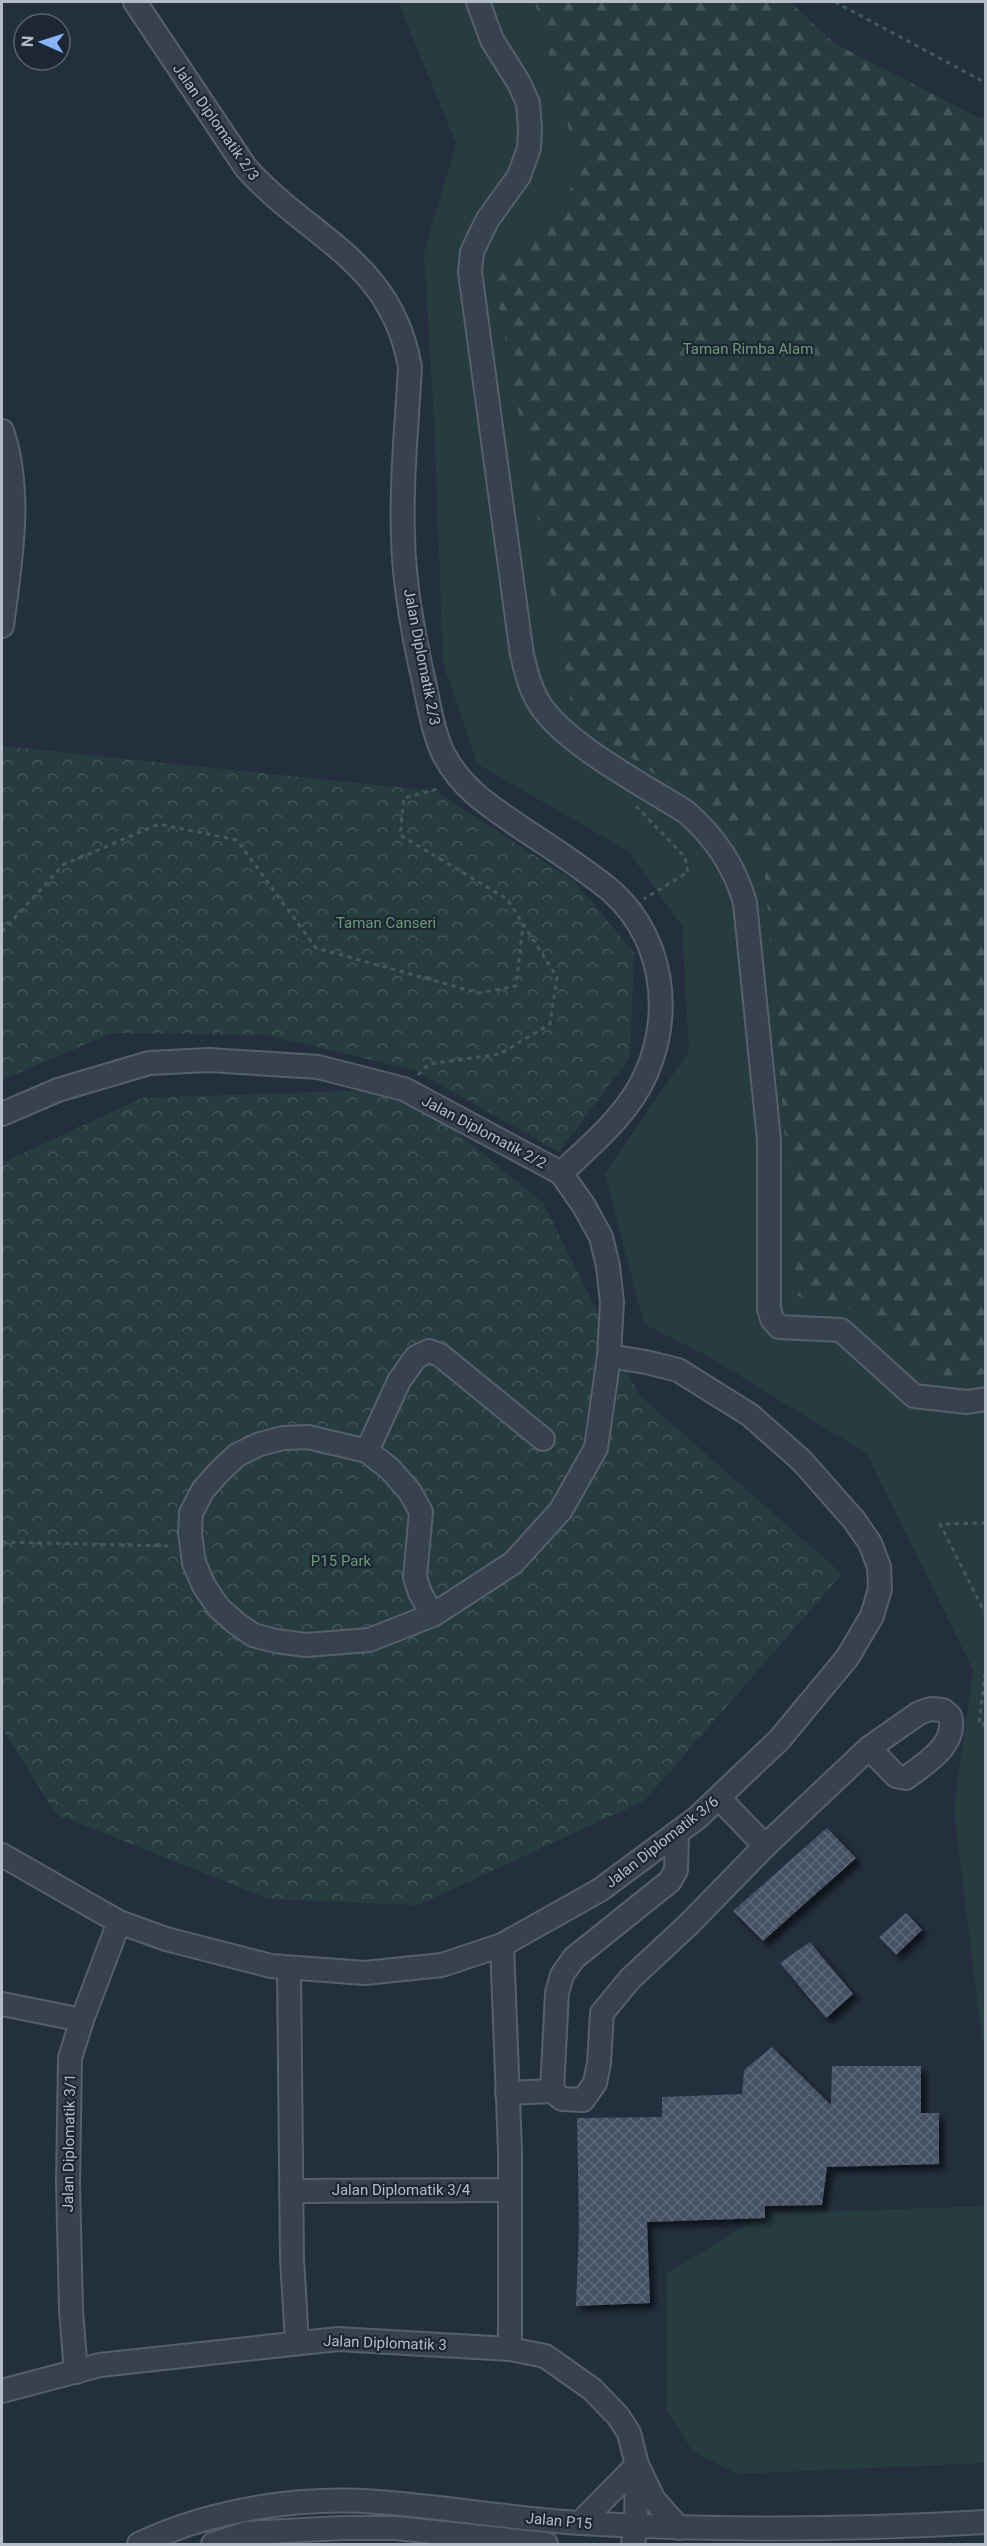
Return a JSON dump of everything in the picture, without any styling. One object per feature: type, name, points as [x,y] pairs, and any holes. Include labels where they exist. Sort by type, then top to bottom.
[{"type":"street","name":"Jalan Diplomatik 2/3","points":[[135,2],[246,168],[266,190],[361,268],[383,295],[397,319],[405,341],[410,367],[403,537],[410,611],[432,716],[444,754],[463,782],[483,802],[603,884],[628,908],[643,930],[659,972],[662,1003],[660,1029],[651,1061],[639,1087],[609,1128],[561,1173]]},
{"type":"street","points":[[478,2],[492,40],[519,83],[528,103],[529,148],[519,176],[488,219],[479,237],[472,252],[470,272],[522,655],[539,703],[568,736],[686,812],[703,826],[739,881],[745,903],[769,1140],[769,1309],[772,1319],[780,1327],[841,1330],[914,1396],[966,1402],[986,1400]]},
{"type":"street","points":[[2,431],[6,442],[11,478],[13,526],[2,626]]},
{"type":"street","name":"Jalan Diplomatik 2/2","points":[[2,1114],[58,1090],[149,1063],[209,1060],[318,1067],[404,1089],[561,1173],[584,1206],[601,1237],[608,1266],[612,1302],[609,1356],[596,1448],[561,1510],[513,1563],[433,1615],[369,1640],[342,1644],[306,1645],[253,1635],[219,1608],[204,1586],[194,1563],[191,1513],[203,1490],[237,1455],[260,1444],[283,1438],[308,1437],[367,1451],[390,1469],[410,1492],[421,1512],[415,1577],[420,1593],[433,1615]]},
{"type":"street","points":[[367,1451],[399,1381],[416,1357],[429,1351],[440,1355],[543,1439]]},
{"type":"street","name":"Jalan Diplomatik 3/6","points":[[2,1855],[119,1923],[212,1952],[289,1968],[365,1973],[442,1965],[502,1945],[600,1890],[677,1833],[719,1798],[779,1740],[847,1658],[872,1616],[880,1588],[879,1567],[870,1543],[854,1520],[802,1461],[750,1415],[678,1370],[609,1356]]},
{"type":"street","points":[[507,2093],[552,2091],[562,2099],[583,2100],[595,2083],[599,2063],[602,2013],[630,1979],[689,1924],[765,1846],[869,1748]]},
{"type":"street","points":[[719,1798],[765,1846]]},
{"type":"street","points":[[552,2091],[557,1993],[562,1975],[574,1958],[670,1881],[676,1870],[677,1833]]},
{"type":"street","name":"Jalan Diplomatik 3/1","points":[[76,2372],[71,2310],[68,2183],[70,2058],[119,1923]]},
{"type":"street","points":[[502,1945],[510,2190],[510,2349]]},
{"type":"street","points":[[289,1968],[292,2259],[297,2342]]},
{"type":"street","points":[[2,2004],[82,2020]]},
{"type":"street","name":"Jalan Diplomatik 3/4","points":[[291,2191],[510,2190]]},
{"type":"street","name":"Jalan Diplomatik 3","points":[[2,2391],[100,2365],[338,2339],[510,2349],[545,2356],[592,2389],[618,2416],[629,2433],[637,2465],[634,2535]]},
{"type":"street","points":[[580,2523],[637,2465],[654,2500],[679,2528]]},
{"type":"street","name":"Jalan P15","points":[[139,2544],[185,2525],[260,2508],[316,2501],[376,2502],[580,2523],[634,2535],[679,2528],[851,2528],[986,2522]]},
{"type":"street","name":"Jalan P15","points":[[220,2543],[342,2528],[396,2528],[467,2540],[546,2544]]},
{"type":"path","points":[[835,2],[986,83]]},
{"type":"path","points":[[628,908],[688,873],[685,857],[633,803],[629,776]]},
{"type":"path","points":[[404,1089],[429,1064],[500,1054],[550,1024],[556,977],[507,899],[400,835],[404,798],[463,782]]},
{"type":"path","points":[[2,932],[63,866],[159,824],[237,840],[316,948],[479,993],[516,986],[523,925]]},
{"type":"path","points":[[986,1522],[940,1524],[986,1615]]},
{"type":"path","points":[[2,1542],[192,1547]]},
{"type":"path","points":[[986,1664],[979,1724],[986,1724]]},
{"type":"green space","name":"Taman Rimba Alam","points":[[398,2],[790,2],[834,43],[979,118],[985,119],[985,2044],[982,2040],[954,1809],[973,1670],[867,1454],[706,1355],[644,1324],[605,1173],[689,1051],[682,926],[628,851],[477,764],[443,663],[434,417],[424,253],[456,143]]},
{"type":"green space","name":"Taman Rimba Alam","points":[[535,2],[790,2],[834,43],[979,118],[985,119],[985,1374],[939,1382],[852,1309],[797,1296],[763,850],[574,718],[495,283],[581,175]]},
{"type":"green space","name":"Taman Canseri","points":[[2,746],[435,791],[574,881],[634,953],[630,1057],[559,1152],[414,1070],[267,1035],[112,1033],[2,1080]]},
{"type":"green space","name":"P15 Park","points":[[404,1089],[543,1203],[639,1395],[842,1574],[644,1801],[418,1905],[269,1899],[56,1814],[2,1728],[2,1163],[142,1098]]},
{"type":"green space","points":[[985,2206],[985,2463],[737,2474],[693,2452],[666,2409],[666,2274],[764,2214]]},
{"type":"building","points":[[827,1828],[856,1858],[763,1941],[733,1911]]},
{"type":"building","points":[[906,1913],[922,1930],[896,1955],[879,1937]]},
{"type":"building","points":[[810,1942],[853,1994],[826,2018],[780,1963]]},
{"type":"building","points":[[772,2047],[831,2105],[832,2066],[921,2066],[921,2113],[939,2113],[939,2164],[827,2167],[822,2205],[765,2206],[765,2218],[647,2222],[650,2303],[576,2306],[579,2229],[577,2118],[662,2117],[662,2097],[742,2094],[744,2070]]}]
